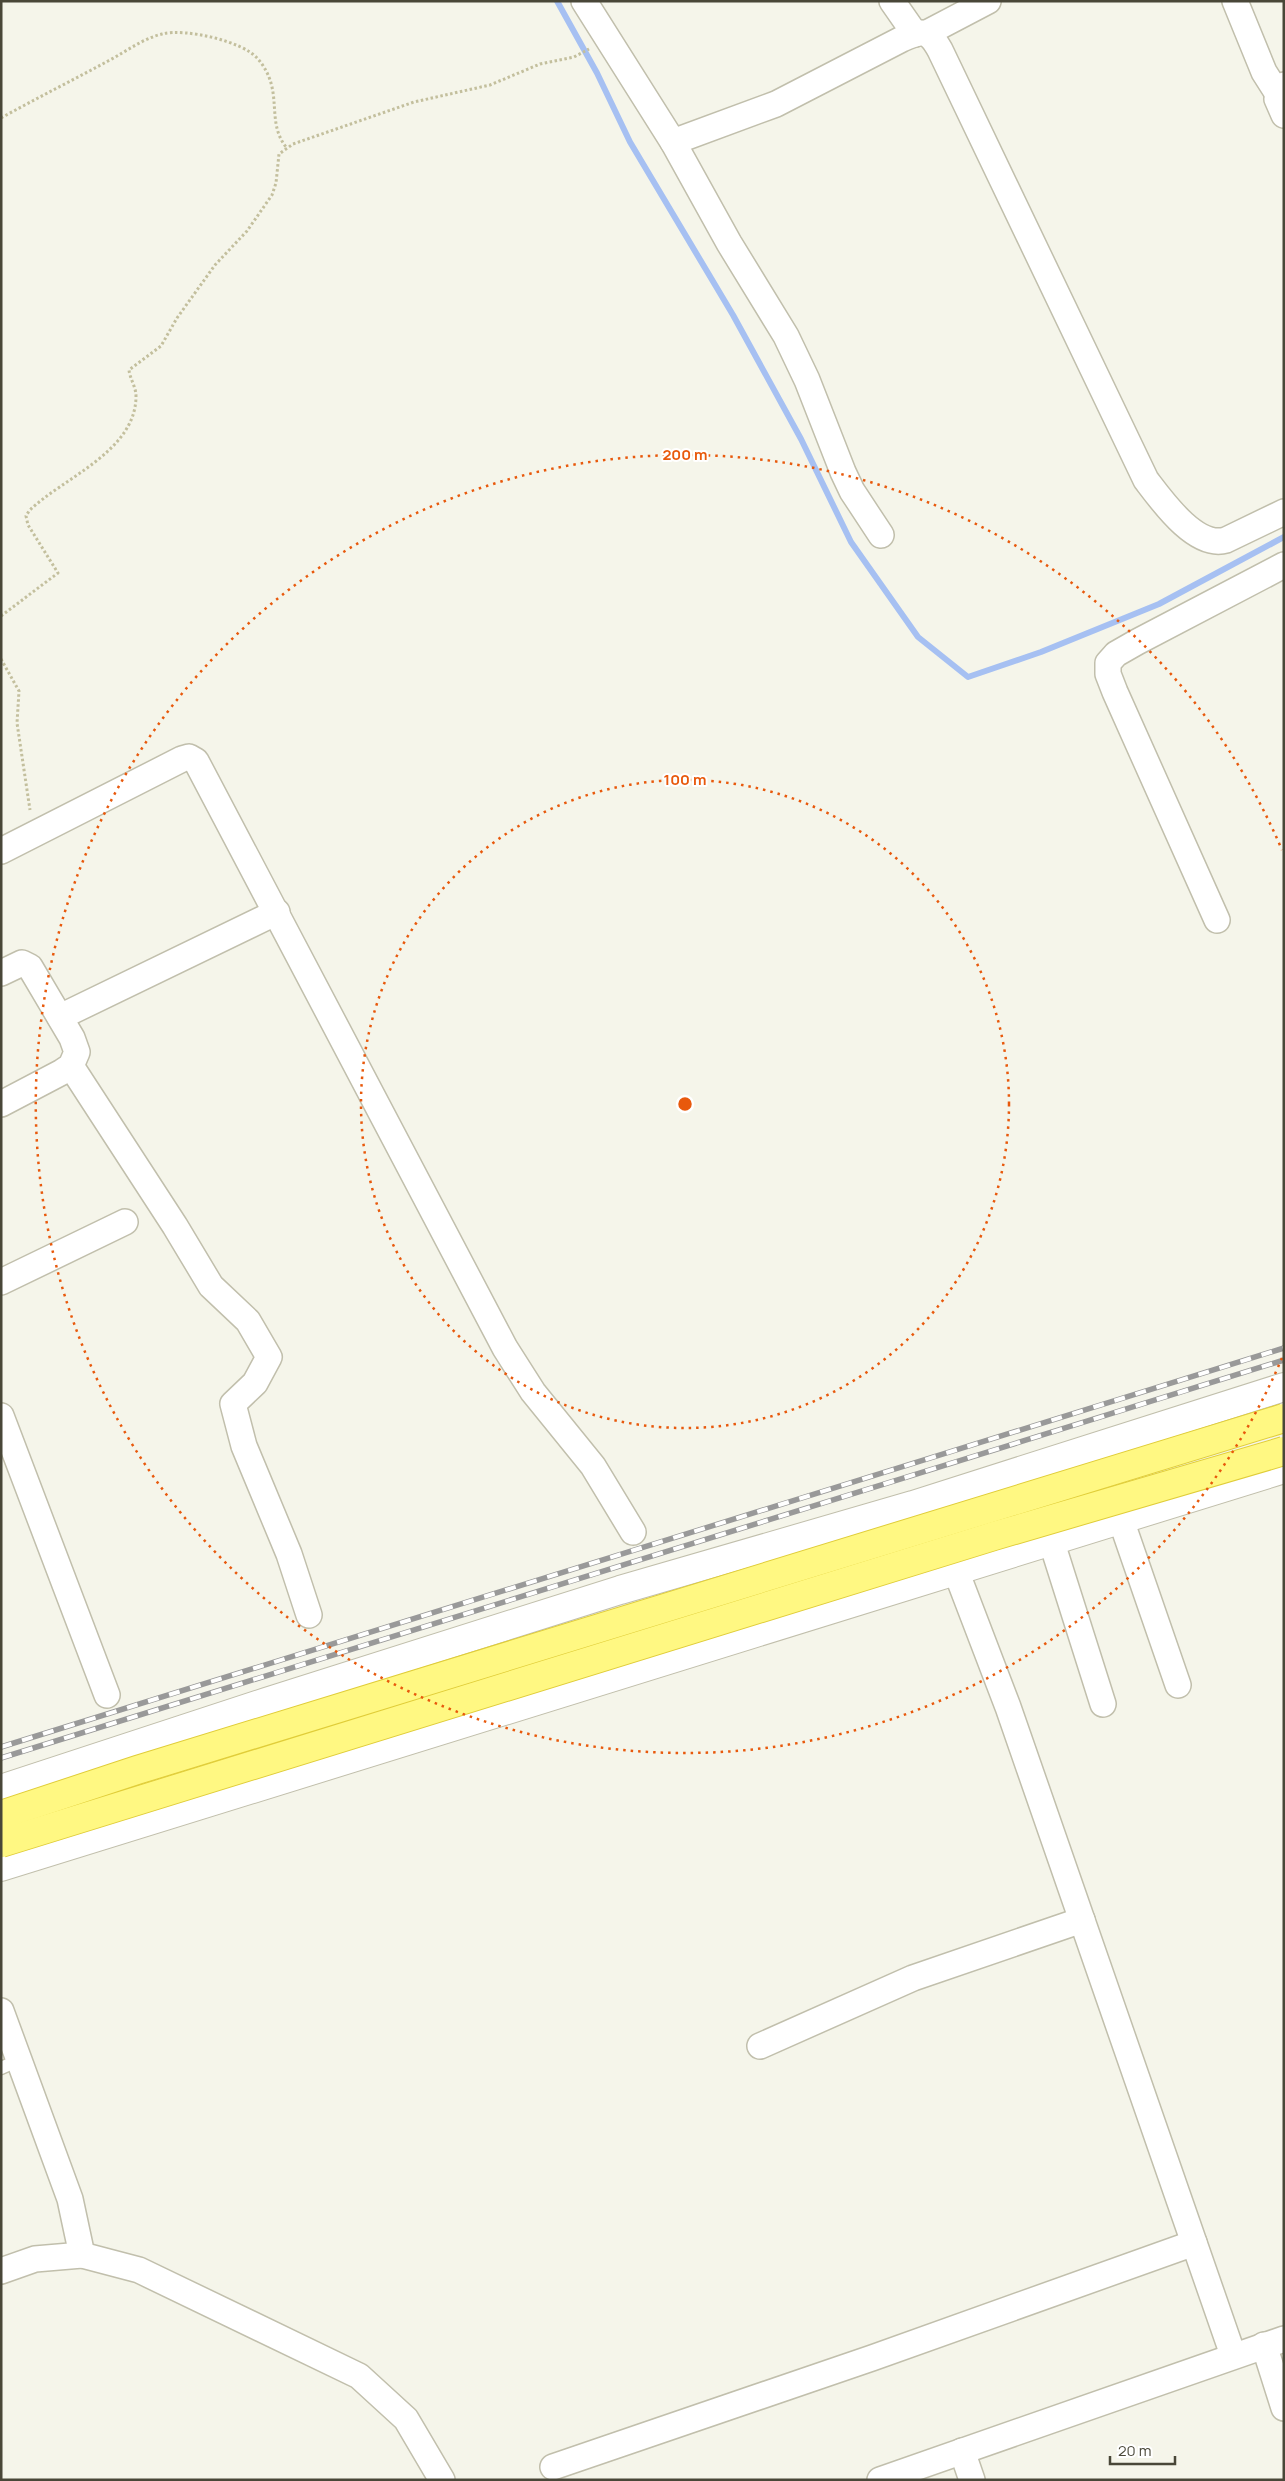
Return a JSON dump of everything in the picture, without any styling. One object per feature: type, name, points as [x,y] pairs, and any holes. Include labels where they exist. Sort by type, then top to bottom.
[{"type":"highway","points":[[1,1815],[203,1750],[1284,1418]]},
{"type":"highway","points":[[1,1843],[994,1536],[1284,1451]]},
{"type":"street","points":[[892,1],[921,33],[940,50],[1146,480],[1158,496],[1170,510],[1200,537],[1209,542],[1217,543],[1226,540],[1284,512]]},
{"type":"street","points":[[673,142],[776,104],[988,1]]},
{"type":"street","points":[[1235,1],[1264,72],[1282,98]]},
{"type":"street","points":[[592,4],[673,142],[729,243],[786,336],[807,380],[843,472],[881,535]]},
{"type":"street","points":[[1216,920],[1115,692],[1108,674],[1108,663],[1116,654],[1137,642],[1284,565]]},
{"type":"street","points":[[1,852],[182,759],[192,757],[199,765],[506,1348],[533,1392],[589,1460],[633,1532]]},
{"type":"street","points":[[60,1017],[277,912]]},
{"type":"street","points":[[1,973],[22,963],[30,967],[75,1044],[75,1060],[70,1066],[1,1104]]},
{"type":"street","points":[[70,1066],[176,1226],[211,1286],[248,1321],[269,1357],[255,1383],[233,1404],[244,1446],[292,1561],[309,1615]]},
{"type":"street","points":[[1,1282],[125,1222]]},
{"type":"street","points":[[1,1789],[620,1590],[913,1505],[1284,1387]]},
{"type":"street","points":[[1,1416],[107,1695]]},
{"type":"street","points":[[1028,1469],[1103,1704]]},
{"type":"street","points":[[1,1867],[1284,1469]]},
{"type":"street","points":[[1121,1520],[1178,1685]]},
{"type":"street","points":[[956,1572],[1008,1707],[1233,2355]]},
{"type":"street","points":[[38,1777],[61,1848]]},
{"type":"street","points":[[760,2046],[906,1981],[1082,1920]]},
{"type":"street","points":[[1,2010],[10,2064],[70,2199],[82,2254]]},
{"type":"street","points":[[553,2468],[872,2358],[1194,2243]]},
{"type":"street","points":[[1,2271],[35,2259],[82,2254],[139,2270],[359,2376],[406,2418],[442,2480]]},
{"type":"street","points":[[886,2479],[1274,2342],[1284,2408]]},
{"type":"street","points":[[962,2451],[972,2480]]},
{"type":"path","points":[[1,118],[117,57],[137,44],[165,33],[182,32],[229,42],[244,48],[257,58],[266,70],[273,85],[277,132],[286,147]]},
{"type":"path","points":[[1,616],[58,573],[28,525],[26,516],[29,511],[104,455],[122,436],[134,408],[136,397],[129,374],[130,368],[163,343],[177,318],[215,265],[248,231],[268,203],[276,184],[279,154],[286,147],[414,102],[490,85],[540,64],[574,57],[597,45]]},
{"type":"path","points":[[1,659],[19,691],[18,734],[34,835]]},
{"type":"waterway","points":[[557,1],[597,73],[630,142],[733,315],[801,439],[851,542],[918,637],[968,677],[1041,652],[1159,604],[1284,537]]},
{"type":"railway","points":[[1,1747],[1284,1348]]},
{"type":"railway","points":[[1,1758],[1284,1360]]}]
